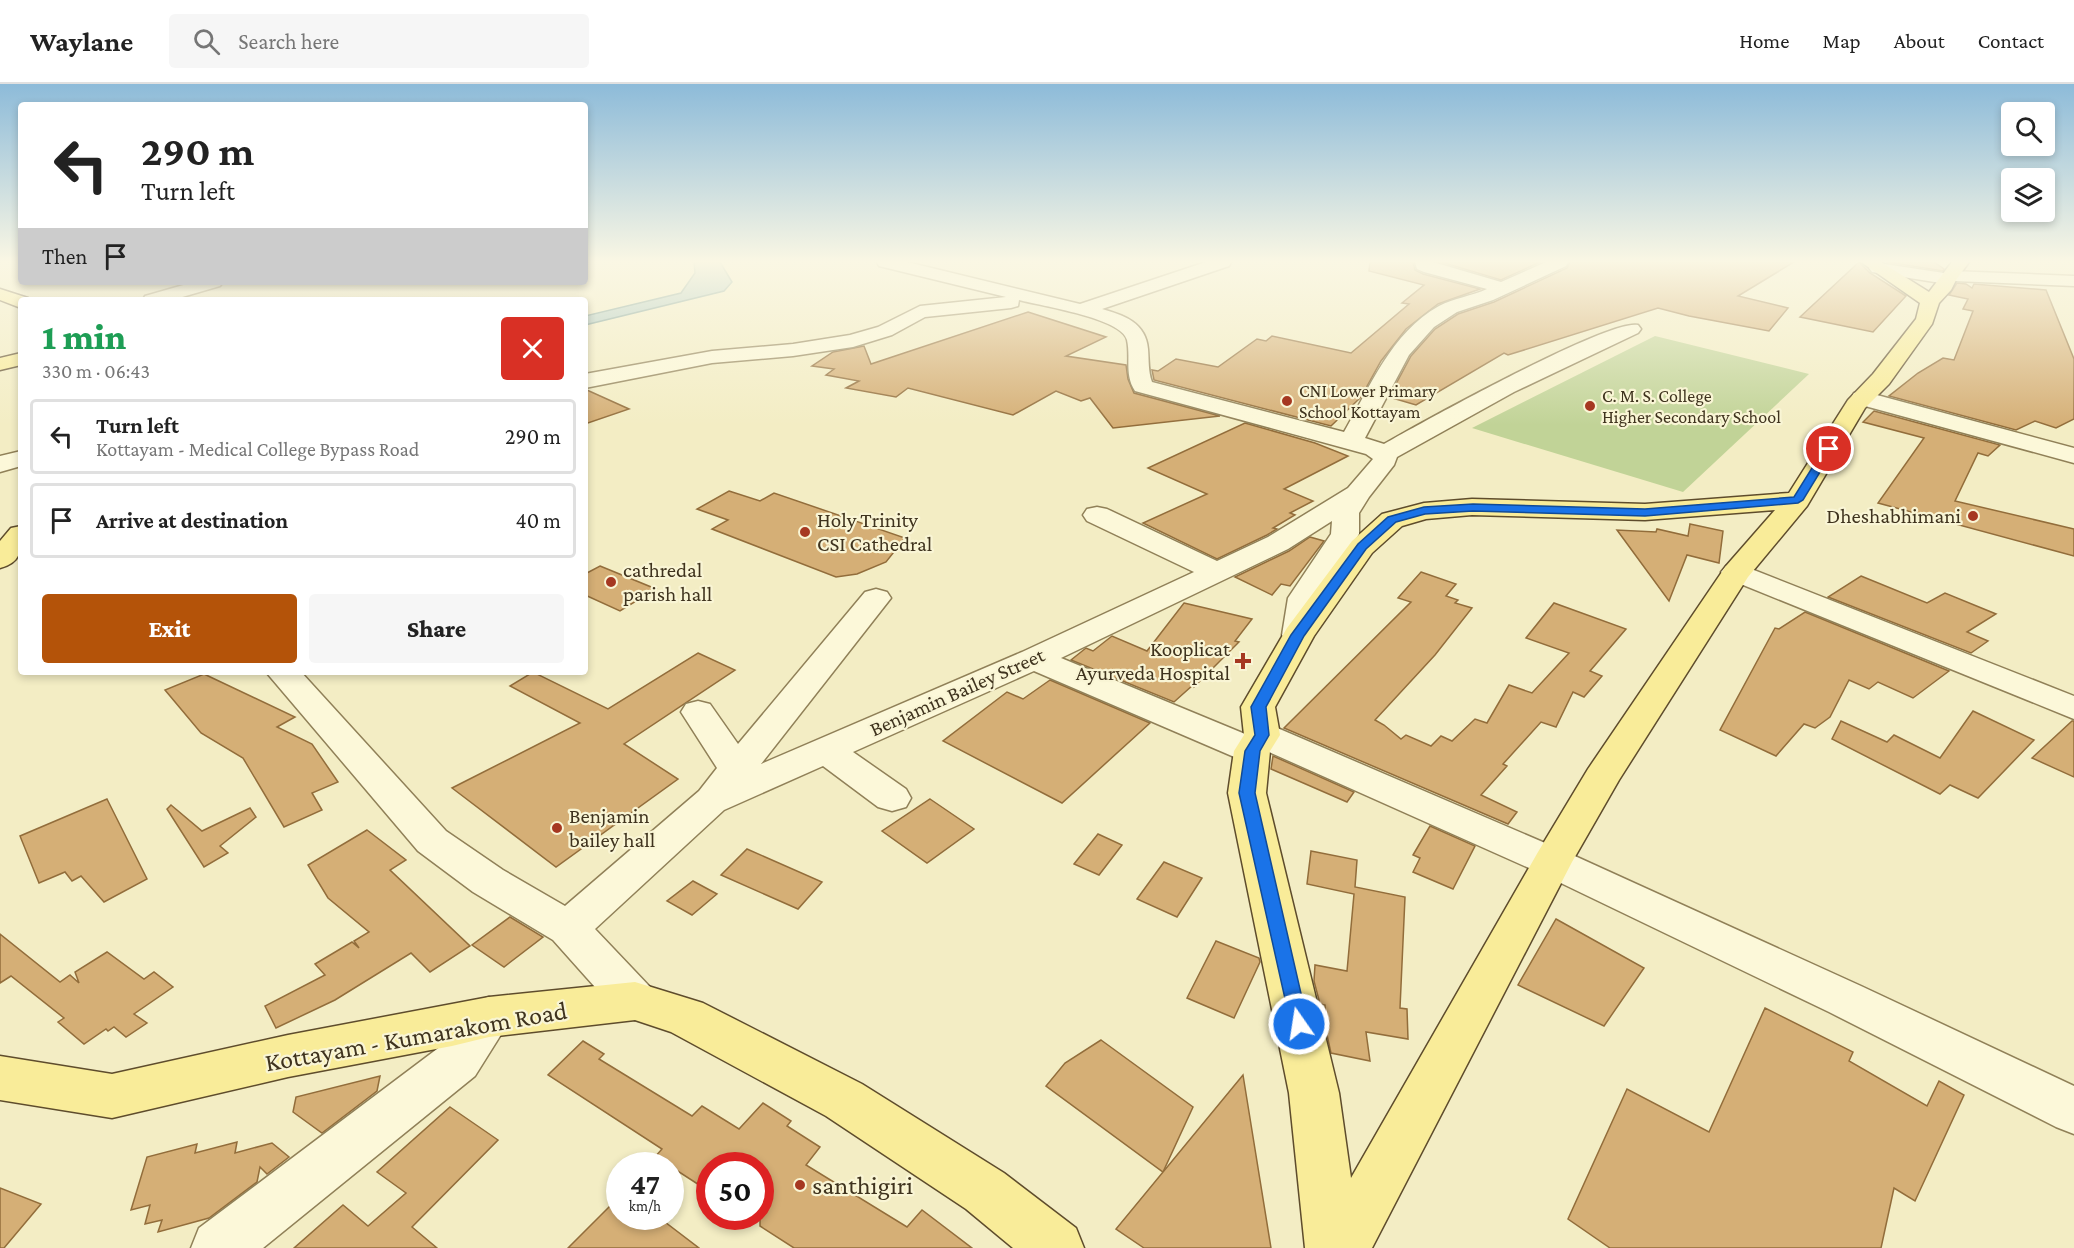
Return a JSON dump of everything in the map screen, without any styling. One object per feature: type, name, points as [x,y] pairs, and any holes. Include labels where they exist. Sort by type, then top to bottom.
[{"type":"main road","points":[[1342,1248],[1552,862],[1601,778],[1736,572],[1798,500],[1862,398],[1881,379],[1926,316]]},
{"type":"main road","points":[[0,364],[18,360]]},
{"type":"main road","points":[[1333,1248],[1314,1093],[1247,793],[1257,743],[1258,707],[1298,635],[1362,547],[1392,520],[1424,511],[1483,507],[1645,512],[1798,500]]},
{"type":"main road","points":[[0,559],[18,538]]},
{"type":"main road","name":"Kottayam - Kumarakom Road","points":[[0,1077],[111,1096],[288,1056],[489,1017],[635,1001],[686,1017],[844,1100],[986,1191],[1056,1248]]},
{"type":"street","points":[[588,380],[712,357],[792,350],[853,341],[885,331],[912,316]]},
{"type":"street","points":[[1101,316],[1128,326],[1138,338],[1138,379],[1143,386],[1351,442],[1385,454],[1552,363],[1631,329]]},
{"type":"street","points":[[1351,442],[1370,410],[1386,373],[1411,339],[1438,316]]},
{"type":"street","points":[[1862,398],[2074,456]]},
{"type":"street","points":[[2051,449],[2074,437]]},
{"type":"street","name":"Benjamin Bailey Street","points":[[568,928],[710,801],[1034,659],[1278,543],[1357,494],[1385,460],[1385,454]]},
{"type":"street","points":[[0,464],[18,459]]},
{"type":"street","points":[[1298,635],[1303,598],[1345,534],[1346,513],[1357,494]]},
{"type":"street","points":[[1097,515],[1218,572]]},
{"type":"street","points":[[1736,572],[2074,708]]},
{"type":"street","points":[[710,801],[876,598]]},
{"type":"street","points":[[1034,659],[1257,743],[1552,862],[1845,999],[2074,1111]]},
{"type":"street","points":[[286,675],[432,841],[488,881],[568,928],[635,1001]]},
{"type":"street","points":[[698,712],[736,769]]},
{"type":"street","points":[[826,750],[892,798]]},
{"type":"street","points":[[219,1248],[458,1061],[489,1017]]},
{"type":"green space","points":[[1655,336],[1809,374],[1683,492],[1472,428]]},
{"type":"water","points":[[588,316],[620,316],[588,324]]},
{"type":"building","points":[[1015,316],[1041,316],[1106,337],[1066,356],[1126,365],[1128,379],[1134,393],[1220,416],[1113,428],[1090,398],[1081,401],[1056,391],[1013,415],[908,388],[896,397],[846,388],[859,381],[826,375],[834,369],[812,366],[833,352],[864,346],[871,364]]},
{"type":"building","points":[[1394,316],[1422,316],[1406,329],[1381,361],[1361,397],[1331,426],[1154,380],[1152,370],[1158,371],[1176,359],[1218,367],[1257,339],[1266,341],[1272,336],[1351,353]]},
{"type":"building","points":[[1454,316],[1631,316],[1508,355],[1504,353],[1416,405],[1389,397],[1411,356],[1435,329]]},
{"type":"building","points":[[1691,316],[1781,316],[1769,331]]},
{"type":"building","points":[[1801,316],[1887,316],[1873,332]]},
{"type":"building","points":[[1971,316],[2057,316],[2074,359],[2074,419],[2056,428],[2035,421],[2016,430],[1889,396],[1918,373],[1943,358],[1954,360]]},
{"type":"building","points":[[588,390],[629,409],[588,423]]},
{"type":"building","points":[[1874,411],[2000,445],[1988,456],[1978,453],[1955,501],[2074,529],[2074,556],[1878,503],[1924,438],[1863,422]]},
{"type":"building","points":[[1245,423],[1315,443],[1348,456],[1284,489],[1313,501],[1290,513],[1295,515],[1273,528],[1277,529],[1217,559],[1143,523],[1207,494],[1148,468]]},
{"type":"building","name":"Holy Trinity CSI Cathedral","points":[[729,491],[760,501],[774,493],[905,538],[886,562],[857,574],[836,577],[712,529],[728,520],[697,509]]},
{"type":"building","points":[[1690,524],[1723,531],[1719,563],[1687,555],[1669,601],[1617,530],[1656,532],[1657,529],[1688,536]]},
{"type":"building","points":[[1310,537],[1324,541],[1290,586],[1281,584],[1272,595],[1235,577],[1289,551]]},
{"type":"building","name":"cathredal parish hall","points":[[600,566],[656,589],[620,611],[588,596],[588,572]]},
{"type":"building","points":[[1421,572],[1456,584],[1446,596],[1458,600],[1455,603],[1472,608],[1435,655],[1375,720],[1401,739],[1406,735],[1431,746],[1441,736],[1452,741],[1475,719],[1487,723],[1509,685],[1532,693],[1569,653],[1526,638],[1554,603],[1626,629],[1590,671],[1602,676],[1584,697],[1573,692],[1556,727],[1541,722],[1503,764],[1507,766],[1481,795],[1517,812],[1508,824],[1284,728],[1411,602],[1398,598]]},
{"type":"building","points":[[1861,576],[1927,603],[1945,593],[1996,614],[1967,632],[1988,641],[1971,653],[1828,597]]},
{"type":"building","points":[[1184,603],[1252,619],[1235,641],[1239,642],[1194,687],[1193,685],[1174,702],[1071,660],[1086,648],[1093,651],[1112,636],[1147,651]]},
{"type":"building","points":[[1805,612],[1949,671],[1913,698],[1878,682],[1869,689],[1849,680],[1830,717],[1815,728],[1804,724],[1776,756],[1720,730],[1775,628],[1779,629]]},
{"type":"building","name":"Benjamin bailey hall","points":[[698,653],[735,670],[624,744],[678,779],[556,867],[452,788],[580,723],[510,686],[528,675],[539,675],[608,709]]},
{"type":"building","points":[[206,675],[295,717],[277,727],[312,744],[338,782],[312,793],[322,810],[284,827],[243,758],[201,733],[165,690]]},
{"type":"building","points":[[1050,680],[1150,723],[1062,803],[943,741],[1007,692],[1023,699]]},
{"type":"building","points":[[1973,711],[2034,740],[1978,798],[1950,785],[1940,794],[1832,739],[1841,721],[1887,742],[1894,735],[1940,758]]},
{"type":"building","points":[[2074,721],[2074,777],[2032,758]]},
{"type":"building","points":[[1273,756],[1354,792],[1347,802],[1271,769]]},
{"type":"building","points":[[107,799],[147,879],[104,902],[81,876],[72,881],[65,872],[39,883],[20,836]]},
{"type":"building","points":[[930,799],[974,829],[927,863],[882,831]]},
{"type":"building","points":[[171,805],[202,831],[250,808],[256,817],[220,846],[228,853],[204,867],[167,809]]},
{"type":"building","points":[[1430,826],[1475,846],[1453,889],[1413,872],[1420,858],[1413,855]]},
{"type":"building","points":[[367,830],[406,860],[390,870],[470,946],[430,972],[411,953],[335,1000],[276,1028],[265,1006],[325,975],[315,964],[352,942],[359,948],[354,941],[369,932],[328,898],[308,865]]},
{"type":"building","points":[[1098,834],[1122,845],[1099,875],[1074,864]]},
{"type":"building","points":[[747,849],[822,882],[798,909],[721,875]]},
{"type":"building","points":[[1311,851],[1357,860],[1355,887],[1405,897],[1400,1008],[1407,1009],[1408,1039],[1366,1032],[1370,1061],[1331,1053],[1325,1026],[1325,1005],[1320,1004],[1314,981],[1315,965],[1347,971],[1354,894],[1307,884]]},
{"type":"building","points":[[1164,862],[1202,878],[1177,917],[1137,899]]},
{"type":"building","points":[[693,881],[717,894],[692,915],[667,901]]},
{"type":"building","points":[[510,917],[543,937],[504,967],[472,945]]},
{"type":"building","points":[[1556,919],[1644,968],[1604,1026],[1518,985]]},
{"type":"building","points":[[0,934],[60,982],[70,975],[79,983],[75,972],[107,952],[144,979],[154,972],[173,987],[134,1014],[147,1023],[126,1037],[114,1027],[108,1031],[106,1029],[84,1044],[58,1022],[64,1018],[11,976],[0,983]]},
{"type":"building","points":[[1216,941],[1259,958],[1260,962],[1234,1018],[1187,998]]},
{"type":"building","points":[[1765,1008],[1853,1052],[1849,1061],[1927,1106],[1939,1081],[1964,1095],[1915,1201],[1894,1188],[1881,1248],[1610,1248],[1568,1219],[1627,1089],[1709,1132]]},
{"type":"building","points":[[1101,1040],[1193,1107],[1163,1172],[1046,1086],[1065,1063]]},
{"type":"building","points":[[583,1041],[604,1054],[599,1059],[692,1116],[702,1106],[739,1129],[763,1103],[791,1121],[787,1126],[820,1147],[806,1165],[907,1227],[922,1210],[972,1248],[794,1248],[766,1230],[774,1230],[774,1152],[696,1152],[696,1183],[684,1175],[684,1152],[659,1152],[662,1149],[548,1075]]},
{"type":"building","points":[[1243,1075],[1271,1248],[1144,1248],[1116,1229]]},
{"type":"building","points":[[380,1076],[377,1091],[322,1133],[293,1112],[296,1097]]},
{"type":"building","points":[[450,1107],[498,1140],[412,1227],[437,1248],[294,1248],[343,1205],[368,1226],[406,1193],[377,1172]]},
{"type":"building","points":[[237,1142],[235,1153],[272,1143],[289,1157],[267,1174],[260,1167],[257,1182],[209,1218],[158,1232],[162,1220],[145,1224],[150,1205],[131,1210],[147,1157],[197,1144],[195,1153]]},
{"type":"building","points":[[0,1188],[41,1204],[4,1248],[0,1248]]},
{"type":"building","points":[[606,1210],[606,1230],[675,1230],[699,1248],[568,1248]]},
{"type":"place","name":"CNI Lower Primary School Kottayam","points":[[1287,401]]},
{"type":"place","name":"C. M. S. College Higher Secondary School","points":[[1590,406]]},
{"type":"place","name":"Dheshabhimani","points":[[1973,516]]},
{"type":"place","name":"Holy Trinity CSI Cathedral","points":[[805,532]]},
{"type":"place","name":"cathredal parish hall","points":[[611,582]]},
{"type":"place","name":"Kooplicat Ayurveda Hospital","points":[[1243,661]]},
{"type":"place","name":"Benjamin bailey hall","points":[[557,828]]},
{"type":"place","name":"santhigiri","points":[[800,1185]]},
{"type":"route","points":[[1299,1024],[1247,793],[1252,751],[1262,735],[1258,707],[1298,635],[1362,547],[1392,520],[1424,511],[1473,507],[1645,512],[1798,500],[1829,449]]}]
